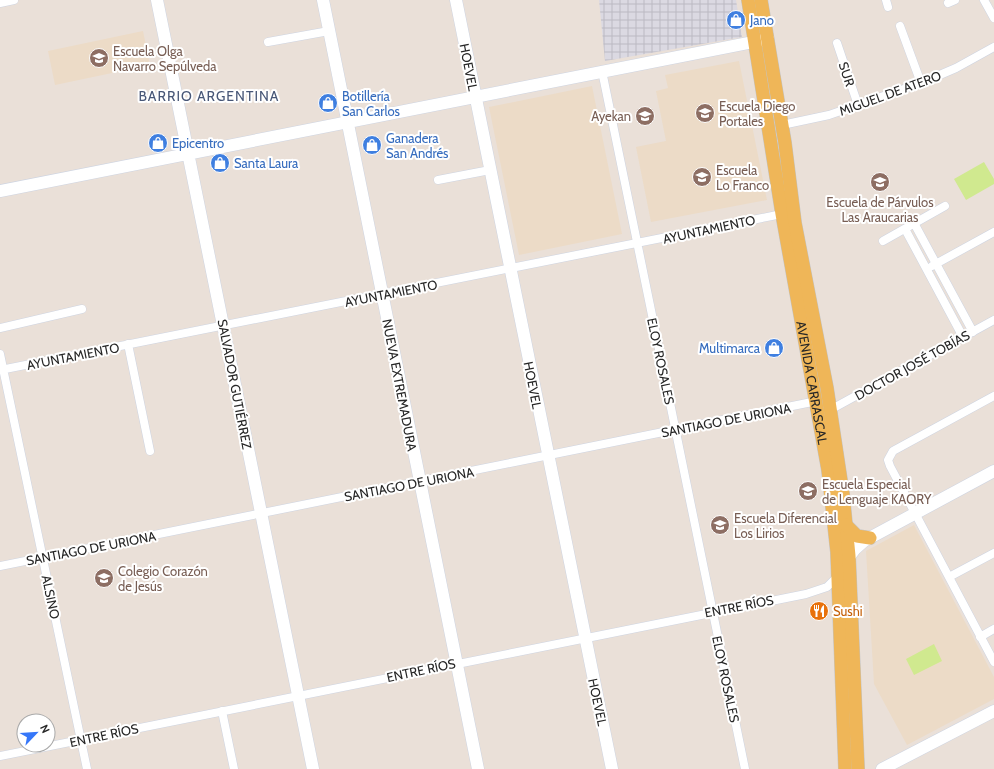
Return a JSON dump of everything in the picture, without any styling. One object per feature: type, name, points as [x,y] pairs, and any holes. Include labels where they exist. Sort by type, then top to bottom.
[{"type":"main road","name":"AVENIDA CARRASCAL","points":[[748,0],[782,214],[817,401],[833,513],[838,576],[845,769]]},
{"type":"main road","name":"AVENIDA CARRASCAL","points":[[761,0],[782,125],[795,223],[830,410],[846,524],[849,556],[858,769]]},
{"type":"main road","points":[[846,524],[857,536],[870,538]]},
{"type":"street","points":[[0,3],[14,0]]},
{"type":"street","name":"SALVADOR GUTIÉRREZ","points":[[157,0],[313,769]]},
{"type":"street","name":"NUEVA EXTREMADURA","points":[[323,0],[478,769]]},
{"type":"street","name":"HOEVEL","points":[[456,0],[612,769]]},
{"type":"street","points":[[984,0],[994,18]]},
{"type":"street","points":[[900,26],[921,83]]},
{"type":"street","points":[[268,42],[329,31]]},
{"type":"street","points":[[0,191],[768,39]]},
{"type":"street","name":"SUR","points":[[837,43],[858,105]]},
{"type":"street","name":"MIGUEL DE ATERO","points":[[782,125],[820,118],[921,83],[956,68],[994,47]]},
{"type":"street","name":"ELOY ROSALES","points":[[602,72],[745,769]]},
{"type":"street","points":[[438,180],[490,170]]},
{"type":"street","points":[[883,241],[945,206]]},
{"type":"street","name":"AYUNTAMIENTO","points":[[2,370],[223,325],[510,270],[782,214]]},
{"type":"street","points":[[914,223],[973,332]]},
{"type":"street","points":[[905,229],[963,337]]},
{"type":"street","points":[[926,269],[994,232]]},
{"type":"street","points":[[0,328],[82,309]]},
{"type":"street","name":"DOCTOR JOSÉ TOBÍAS","points":[[830,410],[994,320]]},
{"type":"street","points":[[128,344],[150,451]]},
{"type":"street","name":"ALSINO","points":[[0,354],[2,370],[87,769]]},
{"type":"street","points":[[994,396],[893,451],[889,457],[890,466],[994,662]]},
{"type":"street","name":"SANTIAGO DE URIONA","points":[[0,566],[817,401]]},
{"type":"street","points":[[838,576],[849,556],[858,546],[870,538],[994,471]]},
{"type":"street","points":[[949,577],[994,553]]},
{"type":"street","name":"ENTRE RÍOS","points":[[0,756],[815,591],[827,586],[838,576]]},
{"type":"street","points":[[980,637],[994,629]]},
{"type":"street","points":[[222,711],[234,769]]},
{"type":"street","points":[[882,769],[994,711]]},
{"type":"shaded area","points":[[599,0],[736,0],[742,37],[605,61]]},
{"type":"shaded area","name":"Escuela Olga Navarro Sepúlveda","points":[[143,31],[150,65],[55,85],[48,51]]},
{"type":"shaded area","points":[[739,61],[767,200],[651,222],[636,147],[666,141],[656,91],[668,88],[665,75]]},
{"type":"shaded area","points":[[592,86],[622,234],[519,255],[489,107]]},
{"type":"shaded area","points":[[914,525],[994,677],[994,699],[907,745],[874,684],[866,551]]},
{"type":"green space","points":[[984,162],[994,179],[994,184],[966,200],[954,179]]},
{"type":"green space","points":[[934,644],[942,661],[914,675],[906,659]]},
{"type":"place","name":"Jano","points":[[736,20]]},
{"type":"place","name":"Escuela Olga Navarro Sepúlveda","points":[[99,58]]},
{"type":"place","name":"Botillería San Carlos","points":[[328,103]]},
{"type":"place","name":"Escuela Diego Portales","points":[[705,113]]},
{"type":"place","name":"Ayekan","points":[[645,116]]},
{"type":"place","name":"Epicentro","points":[[158,143]]},
{"type":"place","name":"Ganadera San Andrés","points":[[372,145]]},
{"type":"place","name":"Santa Laura","points":[[220,163]]},
{"type":"place","name":"Escuela Lo Franco","points":[[702,177]]},
{"type":"place","name":"Escuela de Párvulos Las Araucarias","points":[[880,182]]},
{"type":"place","name":"Multimarca","points":[[774,348]]},
{"type":"place","name":"Escuela Especial de Lenguaje KAORY","points":[[808,491]]},
{"type":"place","name":"Escuela Diferencial Los Lirios","points":[[720,525]]},
{"type":"place","name":"Colegio Corazón de Jesús","points":[[104,578]]},
{"type":"place","name":"Sushi","points":[[819,611]]},
{"type":"district","name":"BARRIO ARGENTINA","points":[[209,96]]}]
